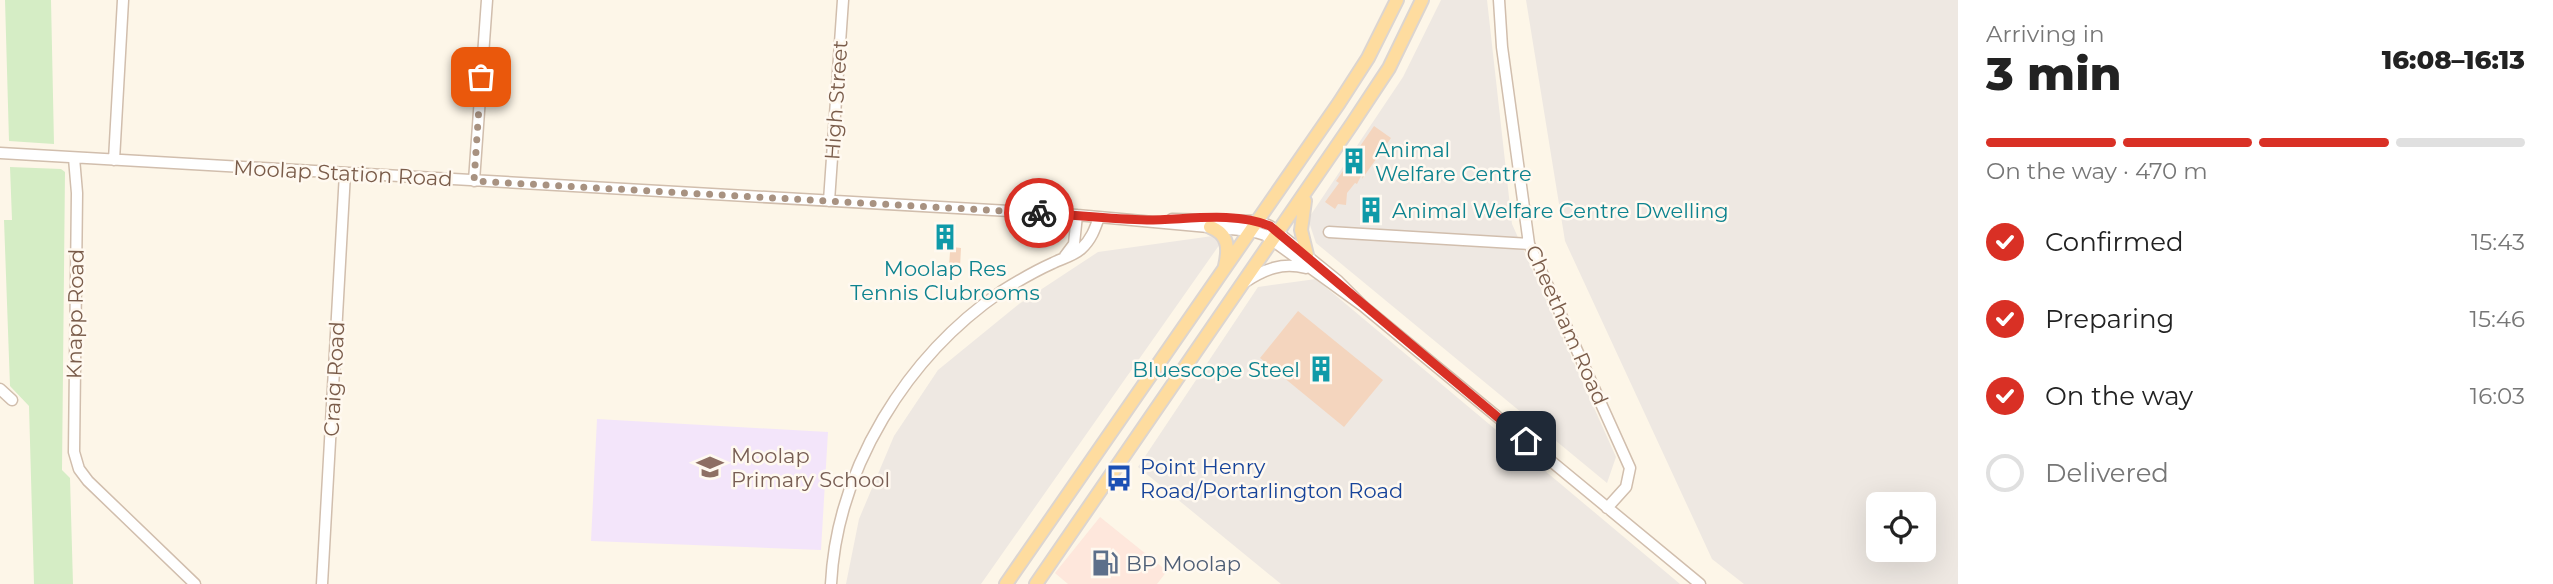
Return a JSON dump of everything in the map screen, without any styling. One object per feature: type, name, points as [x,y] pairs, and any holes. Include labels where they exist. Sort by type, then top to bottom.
[{"type":"main road","points":[[1006,584],[1255,226],[1368,58],[1396,0]]},
{"type":"main road","points":[[1036,584],[1310,188],[1389,68],[1422,0]]},
{"type":"main road","points":[[1308,262],[1302,243],[1301,217],[1310,188]]},
{"type":"main road","points":[[1210,227],[1221,232],[1227,242],[1224,270]]},
{"type":"street","points":[[114,160],[123,0]]},
{"type":"street","points":[[474,181],[487,0]]},
{"type":"street","name":"High Street","points":[[829,201],[843,0]]},
{"type":"street","name":"Cheetham Road","points":[[1493,0],[1529,244],[1628,459],[1629,478],[1626,487],[1607,508]]},
{"type":"street","name":"Cheetham Road","points":[[1499,0],[1502,47]]},
{"type":"street","name":"Moolap Station Road","points":[[0,153],[1255,226]]},
{"type":"street","name":"Knapp Road","points":[[74,158],[77,194],[74,452],[79,469],[88,481],[195,584]]},
{"type":"street","name":"Craig Road","points":[[322,584],[345,173]]},
{"type":"street","points":[[1062,258],[1074,244],[1077,215]]},
{"type":"street","points":[[831,584],[843,516],[857,474],[879,427],[909,379],[937,347],[989,300],[1083,247],[1092,236],[1099,217]]},
{"type":"street","name":"Moolap Station Road","points":[[1147,220],[1210,227],[1255,226]]},
{"type":"street","points":[[1255,226],[1277,237],[1363,306],[1700,584]]},
{"type":"street","points":[[1329,232],[1529,244]]},
{"type":"street","points":[[1245,282],[1274,267],[1308,262]]},
{"type":"street","points":[[0,389],[12,400]]},
{"type":"shaded area","points":[[1441,0],[1487,0],[1512,224],[1616,457],[1607,483],[1316,243],[1308,219],[1403,77]]},
{"type":"shaded area","points":[[1526,0],[1958,0],[1958,584],[1744,584],[1712,559],[1565,241]]},
{"type":"shaded area","points":[[1227,234],[981,584],[846,584],[859,519],[894,436],[938,370],[1019,304],[1098,252]]},
{"type":"shaded area","points":[[1316,279],[1680,584],[1281,584],[1138,467],[1258,287]]},
{"type":"shaded area","name":"Moolap Primary School","points":[[597,419],[828,432],[821,550],[591,541]]},
{"type":"shaded area","points":[[1100,517],[1167,571],[1157,584],[1068,584],[1055,573]]},
{"type":"green space","points":[[5,0],[51,0],[54,144],[9,141]]},
{"type":"green space","points":[[10,167],[61,169],[65,172],[62,470],[70,478],[73,584],[34,584],[29,406],[10,386],[4,220],[12,220]]},
{"type":"building","name":"Animal Welfare Centre","points":[[1374,126],[1391,138],[1362,179],[1363,172],[1357,184],[1347,193],[1346,205],[1338,204],[1335,209],[1325,202],[1339,183],[1336,181]]},
{"type":"building","points":[[937,232],[954,232],[952,247],[961,248],[960,267],[949,267],[950,252],[934,251]]},
{"type":"building","name":"Bluescope Steel","points":[[1298,311],[1383,380],[1344,427],[1260,358]]},
{"type":"way so far","points":[[481,77],[474,181],[1039,213]]},
{"type":"place","name":"Animal Welfare Centre","points":[[1354,161]]},
{"type":"place","name":"Animal Welfare Centre Dwelling","points":[[1371,210]]},
{"type":"place","name":"Moolap Res Tennis Clubrooms","points":[[945,237]]},
{"type":"place","name":"Bluescope Steel","points":[[1321,369]]},
{"type":"place","name":"Moolap Primary School","points":[[710,467]]},
{"type":"place","name":"Point Henry Road/Portarlington Road","points":[[1119,478]]},
{"type":"place","name":"BP Moolap","points":[[1105,563]]},
{"type":"route","points":[[1039,213],[1147,220],[1185,218],[1258,221],[1270,226],[1526,441]]}]
